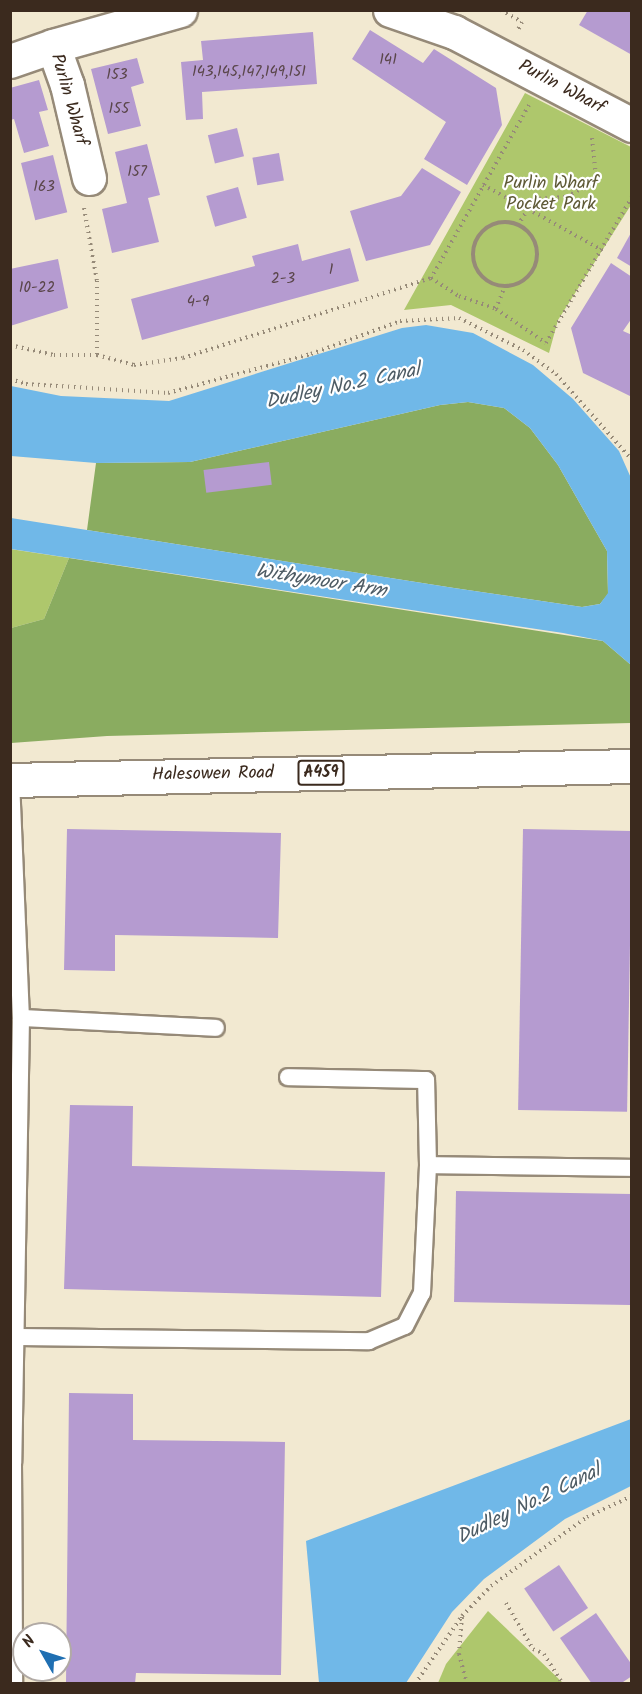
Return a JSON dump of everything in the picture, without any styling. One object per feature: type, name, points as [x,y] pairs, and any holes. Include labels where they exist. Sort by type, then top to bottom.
[{"type":"main road","name":"Purlin Wharf","points":[[89,178],[67,85],[52,46],[180,10]]},
{"type":"main road","name":"Purlin Wharf","points":[[390,10],[454,32],[618,118]]},
{"type":"main road","points":[[10,61],[52,46]]},
{"type":"main road","name":"Halesowen Road","points":[[11,780],[632,766]]},
{"type":"lane","points":[[11,780],[21,1018],[18,1337],[12,1463],[14,1683]]},
{"type":"lane","points":[[21,1018],[216,1028]]},
{"type":"lane","points":[[18,1337],[369,1341],[405,1326],[422,1293],[428,1165],[426,1080],[288,1077]]},
{"type":"lane","points":[[428,1165],[632,1168]]},
{"type":"path","points":[[10,345],[54,355],[97,355],[134,365],[183,358],[431,278],[544,78]]},
{"type":"path","points":[[518,225],[536,199],[565,197],[589,185],[596,174],[592,139],[618,118]]},
{"type":"path","points":[[89,178],[81,196],[97,281],[97,355]]},
{"type":"path","points":[[483,184],[602,250]]},
{"type":"path","points":[[431,278],[459,296],[496,309],[546,343],[632,197]]},
{"type":"path","points":[[508,223],[518,225],[534,240],[537,261],[525,279],[505,286],[495,284],[479,272],[475,263],[476,243],[489,227],[508,223]]},
{"type":"path","points":[[496,309],[505,286]]},
{"type":"path","points":[[10,379],[26,384],[168,393],[311,354],[400,321],[459,318],[523,350],[556,374],[632,460]]},
{"type":"path","points":[[415,1683],[462,1616],[491,1586],[587,1516],[632,1496]]},
{"type":"path","points":[[506,1603],[533,1648],[544,1654],[563,1683]]},
{"type":"path","points":[[462,1616],[459,1654],[467,1683]]},
{"type":"green space","name":"Purlin Wharf Pocket Park","points":[[525,93],[631,147],[631,205],[558,320],[549,353],[451,305],[404,310]]},
{"type":"green space","points":[[468,402],[504,408],[530,428],[558,465],[607,551],[608,594],[600,604],[582,607],[87,530],[96,463],[190,462],[440,405]]},
{"type":"green space","points":[[10,549],[69,558],[44,619],[11,628]]},
{"type":"green space","points":[[69,558],[603,641],[631,665],[631,723],[107,736],[11,743],[11,628],[44,619]]},
{"type":"green space","points":[[488,1611],[563,1683],[438,1683],[446,1664]]},
{"type":"water","points":[[426,325],[473,333],[533,365],[573,399],[619,451],[631,478],[631,665],[603,641],[563,633],[11,549],[11,518],[582,607],[600,604],[608,593],[607,551],[558,465],[530,428],[504,408],[468,402],[440,405],[190,462],[96,463],[11,456],[11,386],[61,396],[169,401],[402,328]]},
{"type":"water","name":"Dudley No.2 Canal","points":[[631,1419],[631,1486],[565,1519],[484,1579],[452,1612],[406,1683],[319,1683],[306,1541]]},
{"type":"building","points":[[588,10],[632,10],[632,55],[579,25]]},
{"type":"building","points":[[370,30],[423,63],[434,49],[496,88],[502,125],[467,185],[424,159],[446,122],[352,59]]},
{"type":"building","points":[[313,32],[317,84],[202,92],[203,119],[186,120],[181,62],[203,60],[201,41]]},
{"type":"building","points":[[137,58],[144,83],[131,87],[141,126],[108,134],[91,69]]},
{"type":"building","points":[[39,80],[48,110],[39,112],[49,146],[24,153],[14,119],[10,120],[10,88]]},
{"type":"building","points":[[237,128],[244,156],[215,163],[208,135]]},
{"type":"building","points":[[147,144],[160,195],[148,198],[159,242],[112,253],[102,209],[127,203],[115,152]]},
{"type":"building","points":[[279,153],[284,181],[257,185],[252,158]]},
{"type":"building","points":[[53,155],[67,212],[35,220],[21,163]]},
{"type":"building","points":[[422,168],[461,192],[430,245],[366,261],[350,211],[401,196]]},
{"type":"building","points":[[238,187],[247,218],[215,227],[206,196]]},
{"type":"building","points":[[632,231],[632,267],[617,258]]},
{"type":"building","points":[[298,244],[302,261],[350,248],[359,281],[142,340],[131,299],[255,266],[252,256]]},
{"type":"building","points":[[58,259],[68,308],[10,326],[10,269]]},
{"type":"building","points":[[611,263],[632,277],[632,318],[623,331],[632,335],[632,397],[583,373],[571,328]]},
{"type":"building","points":[[269,462],[272,485],[206,493],[203,470]]},
{"type":"building","points":[[67,829],[281,833],[278,938],[115,935],[115,971],[64,970]]},
{"type":"building","points":[[523,829],[632,831],[627,1112],[518,1110]]},
{"type":"building","points":[[70,1105],[133,1106],[132,1166],[385,1172],[381,1297],[64,1289]]},
{"type":"building","points":[[456,1191],[632,1194],[630,1305],[454,1302]]},
{"type":"building","points":[[69,1393],[133,1394],[133,1440],[285,1442],[281,1675],[136,1673],[135,1684],[66,1684],[66,1682],[72,1682],[72,1622],[67,1622]]},
{"type":"building","points":[[559,1565],[588,1608],[553,1632],[524,1588]]},
{"type":"building","points":[[596,1613],[632,1665],[632,1676],[620,1684],[592,1684],[560,1638]]},
{"type":"water label","name":"Withymoor Arm","points":[[321,582]]}]
